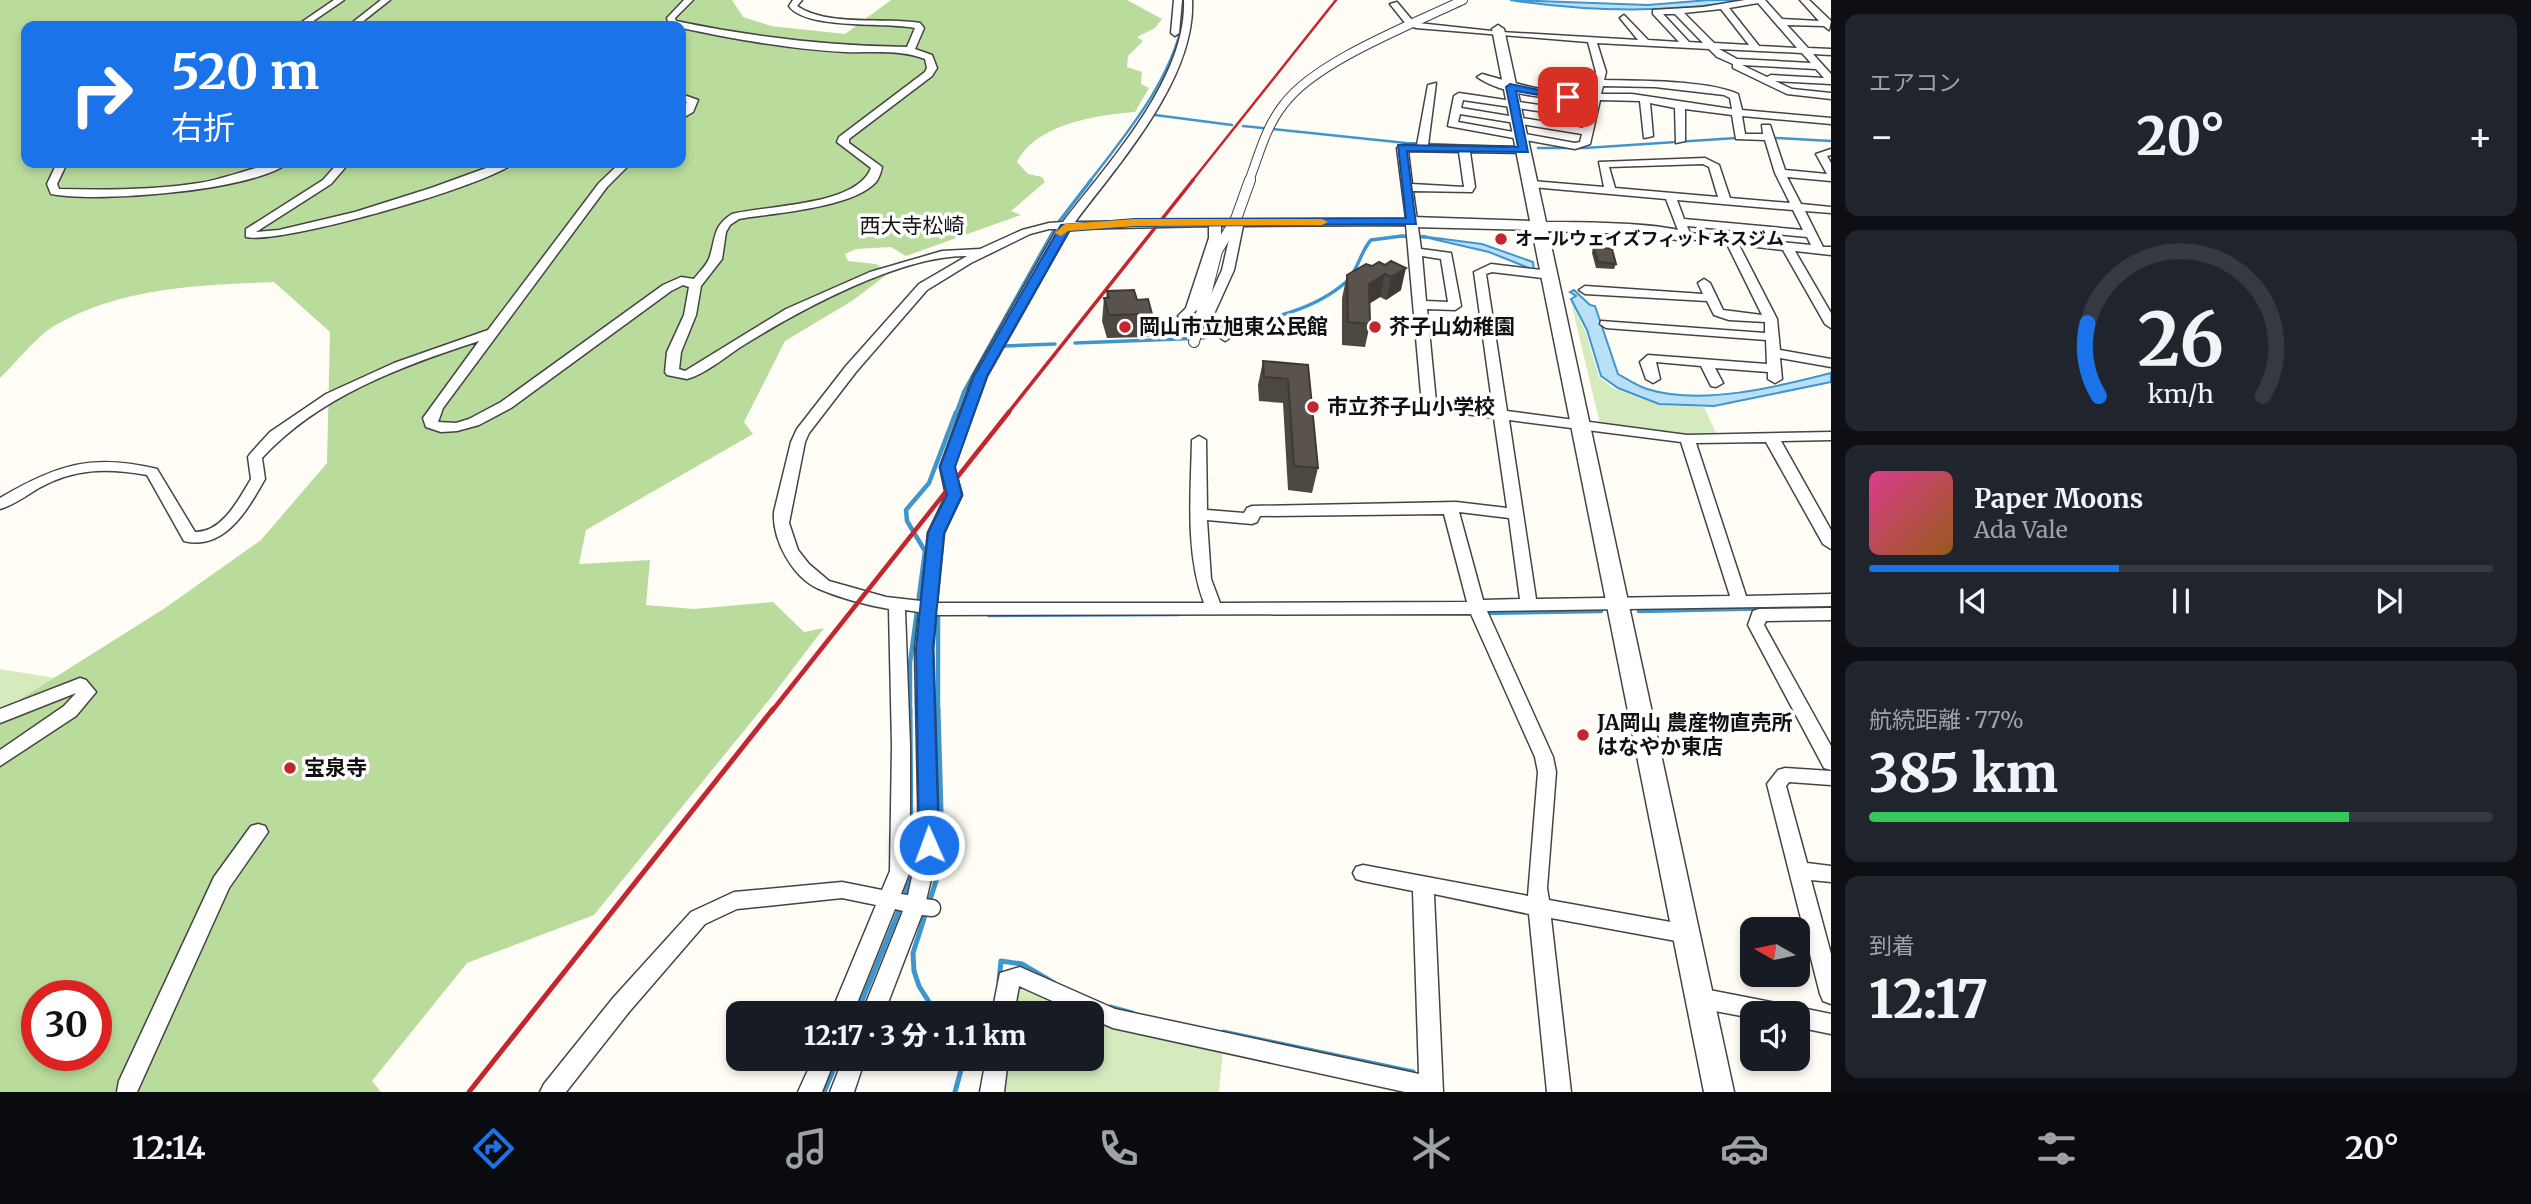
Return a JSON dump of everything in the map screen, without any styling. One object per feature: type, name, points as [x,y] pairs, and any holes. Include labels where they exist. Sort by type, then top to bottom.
[{"type":"street","points":[[308,21],[340,0]]},
{"type":"street","points":[[359,21],[386,0]]},
{"type":"street","points":[[672,21],[671,18],[689,0]]},
{"type":"street","points":[[798,0],[793,6],[799,12],[820,18],[918,24],[920,28],[911,50]]},
{"type":"street","points":[[1175,33],[1178,0]]},
{"type":"street","points":[[877,1001],[910,904],[901,862],[918,607],[936,533],[954,495],[947,467],[980,376],[1059,227],[1150,115],[1185,41],[1189,21],[1188,0]]},
{"type":"street","points":[[1194,340],[1217,251],[1236,222],[1268,128],[1284,103],[1317,73],[1462,0]]},
{"type":"street","points":[[1687,45],[1656,12],[1724,7],[1760,0],[1831,81]]},
{"type":"street","points":[[1804,0],[1829,26]]},
{"type":"street","points":[[1394,4],[1413,24],[1592,40],[1831,52]]},
{"type":"street","points":[[1724,7],[1756,48]]},
{"type":"street","points":[[1678,12],[1720,55],[1735,62],[1819,66]]},
{"type":"street","points":[[1624,18],[1646,43]]},
{"type":"street","points":[[1780,22],[1829,26]]},
{"type":"street","points":[[686,26],[843,49],[911,50],[924,54],[931,60],[932,68],[929,74],[852,130],[842,142],[877,167],[874,178],[864,189],[838,199],[730,219],[720,232],[713,267],[695,286],[690,315],[671,366],[672,372],[687,375],[695,371],[796,308],[832,290],[943,253],[982,253]]},
{"type":"street","points":[[1500,32],[1719,1092]]},
{"type":"street","points":[[1592,40],[1601,72],[1585,144],[1582,146],[1523,144],[1464,148],[1422,145],[1402,148],[1414,237],[1429,405],[1687,439],[1831,436]]},
{"type":"street","points":[[1735,62],[1731,64],[1790,92],[1831,96]]},
{"type":"street","points":[[1482,77],[1510,87],[1595,99],[1632,97],[1680,107],[1831,121]]},
{"type":"street","points":[[1762,78],[1831,81]]},
{"type":"street","points":[[1598,83],[1663,84],[1726,92],[1735,96],[1740,137],[1769,137]]},
{"type":"street","points":[[1422,145],[1433,85]]},
{"type":"street","points":[[1523,144],[1452,124],[1459,96],[1591,116]]},
{"type":"street","points":[[686,98],[693,100],[686,112]]},
{"type":"street","points":[[1646,100],[1648,136]]},
{"type":"street","points":[[1680,107],[1680,141]]},
{"type":"street","points":[[1455,110],[1588,132]]},
{"type":"street","points":[[1762,115],[1780,173],[1811,234],[1825,250]]},
{"type":"street","points":[[1408,187],[1468,190],[1470,187],[1464,148]]},
{"type":"street","points":[[1780,173],[1831,176],[1821,153],[1831,152]]},
{"type":"street","points":[[1610,190],[1603,163],[1705,161],[1714,164],[1725,200]]},
{"type":"street","points":[[60,168],[52,184],[55,192],[136,191],[221,181],[266,168]]},
{"type":"street","points":[[340,168],[327,182],[258,225],[250,231],[250,235],[276,233],[366,213],[425,195],[496,168]]},
{"type":"street","points":[[621,168],[603,185],[436,407],[430,418],[431,424],[441,428],[457,427],[486,416],[541,381],[667,288],[681,281],[689,281],[695,286]]},
{"type":"street","points":[[1532,184],[1831,210]]},
{"type":"street","points":[[1670,196],[1682,229]]},
{"type":"street","points":[[1184,316],[1192,309],[1215,238],[1215,222]]},
{"type":"street","points":[[1220,332],[1209,314],[1223,284],[1235,247],[1236,222]]},
{"type":"street","points":[[1811,234],[1540,224],[1414,237],[1236,222],[1059,227],[1027,232],[982,253],[923,287],[851,369],[798,442],[781,523],[790,551],[803,568],[823,584],[918,607],[1479,611],[1530,605],[1741,602],[1830,612]]},
{"type":"street","points":[[1682,229],[1731,242],[1825,250]]},
{"type":"street","points":[[1414,237],[1447,256],[1455,306],[1420,305]]},
{"type":"street","points":[[1653,379],[1647,362],[1653,358],[1706,362],[1774,374],[1771,319],[1731,242]]},
{"type":"street","points":[[1787,247],[1831,324]]},
{"type":"street","points":[[1530,605],[1514,514],[1480,272],[1490,268],[1550,275]]},
{"type":"street","points":[[1704,283],[1718,313],[1771,319]]},
{"type":"street","points":[[1585,290],[1711,299]]},
{"type":"street","points":[[1606,324],[1773,337]]},
{"type":"street","points":[[0,503],[60,471],[78,465],[122,465],[152,472],[190,537],[199,539],[211,536],[234,514],[258,479],[255,457],[264,445],[307,412],[325,400],[403,365],[494,332]]},
{"type":"street","points":[[1774,353],[1831,363]]},
{"type":"street","points":[[1706,362],[1716,383]]},
{"type":"street","points":[[1771,437],[1831,544]]},
{"type":"street","points":[[1687,439],[1741,602]]},
{"type":"street","points":[[1199,440],[1199,514],[1203,579],[1215,610]]},
{"type":"street","points":[[1199,514],[1252,519],[1252,511],[1456,507],[1514,514]]},
{"type":"street","points":[[1453,509],[1451,511],[1479,611],[1544,757],[1547,772],[1537,888],[1559,1092]]},
{"type":"street","points":[[849,1001],[923,883],[929,845],[924,648],[918,607]]},
{"type":"street","points":[[1830,612],[1759,615],[1756,625],[1831,763]]},
{"type":"street","points":[[0,716],[80,684],[87,692],[70,711],[0,760]]},
{"type":"street","points":[[1831,778],[1785,775],[1776,784],[1797,870],[1823,939],[1831,994]]},
{"type":"street","points":[[125,1091],[221,883],[258,832]]},
{"type":"street","points":[[1797,870],[1831,874]]},
{"type":"street","points":[[1363,873],[1687,934]]},
{"type":"street","points":[[1104,1014],[1431,1089],[1423,884]]},
{"type":"street","points":[[552,1092],[621,1004],[698,918],[734,901],[842,890],[910,904]]},
{"type":"street","points":[[1004,1001],[1007,981],[1020,976],[1075,1001]]},
{"type":"street","points":[[1699,998],[1740,1006]]},
{"type":"street","points":[[1810,1020],[1831,1024]]},
{"type":"street","points":[[810,1092],[819,1071]]},
{"type":"street","points":[[842,1092],[850,1071]]},
{"type":"street","points":[[992,1092],[995,1071]]},
{"type":"green space","points":[[0,0],[732,0],[743,17],[771,26],[845,34],[891,0],[1127,0],[1162,19],[1155,28],[1137,37],[1143,41],[1128,56],[1127,67],[1142,72],[1141,84],[1149,88],[1135,112],[1069,124],[1053,130],[1026,149],[1017,162],[1028,174],[1042,177],[1045,182],[1011,211],[1021,215],[906,256],[891,247],[856,249],[845,254],[848,261],[876,264],[889,273],[852,301],[785,341],[744,422],[753,434],[586,530],[579,564],[650,560],[646,605],[694,609],[773,602],[804,632],[824,628],[769,700],[594,915],[467,963],[372,1081],[381,1092],[0,1092],[0,712],[165,608],[261,540],[327,463],[330,332],[274,282],[189,287],[133,296],[80,313],[47,331],[0,378]]},
{"type":"green space","points":[[1571,302],[1586,333],[1599,377],[1613,388],[1659,405],[1704,407],[1717,435],[1686,435],[1600,424]]},
{"type":"green space","points":[[0,669],[67,680],[0,712]]},
{"type":"green space","points":[[1026,985],[1053,1001],[1014,1001],[1015,992]]},
{"type":"green space","points":[[1104,1021],[1223,1050],[1219,1092],[1002,1092],[1005,1071],[1104,1071]]},
{"type":"water","points":[[1510,0],[1648,5],[1748,0],[1659,9],[1599,9]]},
{"type":"water","points":[[1420,236],[1482,244],[1533,262],[1534,270],[1489,252]]},
{"type":"water","points":[[1574,290],[1590,305],[1595,306],[1618,374],[1643,388],[1691,396],[1739,393],[1831,373],[1831,382],[1714,406],[1659,404],[1618,388],[1601,376],[1587,330],[1571,299],[1576,296],[1570,292]]},
{"type":"building","points":[[1593,247],[1612,249],[1616,264],[1598,262]]},
{"type":"building","points":[[1391,261],[1406,268],[1391,277],[1385,274],[1369,284],[1370,324],[1348,322],[1347,275],[1366,264],[1372,266],[1379,262],[1385,265]]},
{"type":"building","points":[[1134,290],[1137,300],[1148,299],[1152,314],[1109,315],[1104,298],[1109,298],[1107,291]]},
{"type":"building","points":[[1263,361],[1308,365],[1318,468],[1294,466],[1288,379],[1264,377]]},
{"type":"waterway","points":[[1090,181],[1158,86],[1177,43],[1183,21]]},
{"type":"waterway","points":[[1155,115],[1232,125]]},
{"type":"waterway","points":[[1243,126],[1406,143],[1507,147]]},
{"type":"waterway","points":[[1538,148],[1585,148],[1736,138]]},
{"type":"waterway","points":[[1776,138],[1831,141]]},
{"type":"waterway","points":[[956,413],[964,391],[1058,223],[1091,180]]},
{"type":"waterway","points":[[1075,343],[1204,338],[1212,331],[1282,315],[1316,302],[1346,282],[1371,240],[1402,236],[1426,237]]},
{"type":"waterway","points":[[1004,346],[1055,344]]},
{"type":"waterway","points":[[910,709],[910,663],[925,551],[907,521],[906,510],[929,483],[956,412]]},
{"type":"waterway","points":[[1639,611],[1831,607]]},
{"type":"waterway","points":[[1482,613],[1601,611]]},
{"type":"waterway","points":[[938,614],[938,709]]},
{"type":"waterway","points":[[989,615],[1179,614]]},
{"type":"waterway","points":[[862,1001],[905,896],[911,865],[910,709]]},
{"type":"waterway","points":[[928,1001],[914,971],[913,953],[936,881],[942,845],[938,709]]},
{"type":"waterway","points":[[999,981],[1001,961],[1022,964],[1054,983]]},
{"type":"waterway","points":[[1110,1007],[1132,1013]]},
{"type":"waterway","points":[[1223,1032],[1413,1072]]},
{"type":"waterway","points":[[824,1092],[833,1071]]},
{"type":"waterway","points":[[955,1092],[961,1071]]},
{"type":"railway","points":[[1192,181],[1336,0]]},
{"type":"railway","points":[[1008,413],[1193,180]]},
{"type":"railway","points":[[772,711],[1009,412]]},
{"type":"railway","points":[[469,1092],[773,709]]},
{"type":"slow traffic","points":[[1061,233],[1065,227],[1135,223],[1322,222]]},
{"type":"place","name":"オールウェイズフィットネスジム","points":[[1501,239]]},
{"type":"place","name":"岡山市立旭東公民館","points":[[1125,327]]},
{"type":"place","name":"芥子山幼稚園","points":[[1375,327]]},
{"type":"place","name":"市立芥子山小学校","points":[[1313,407]]},
{"type":"place","name":"JA岡山 農産物直売所 はなやか東店","points":[[1583,735]]},
{"type":"place","name":"宝泉寺","points":[[290,768]]},
{"type":"district","name":"西大寺松崎","points":[[912,226]]},
{"type":"route","points":[[929,845],[924,648],[932,593],[936,533],[954,495],[947,467],[980,376],[1065,227],[1135,223],[1412,222],[1402,148],[1404,146],[1524,150],[1510,87],[1568,97]]}]
